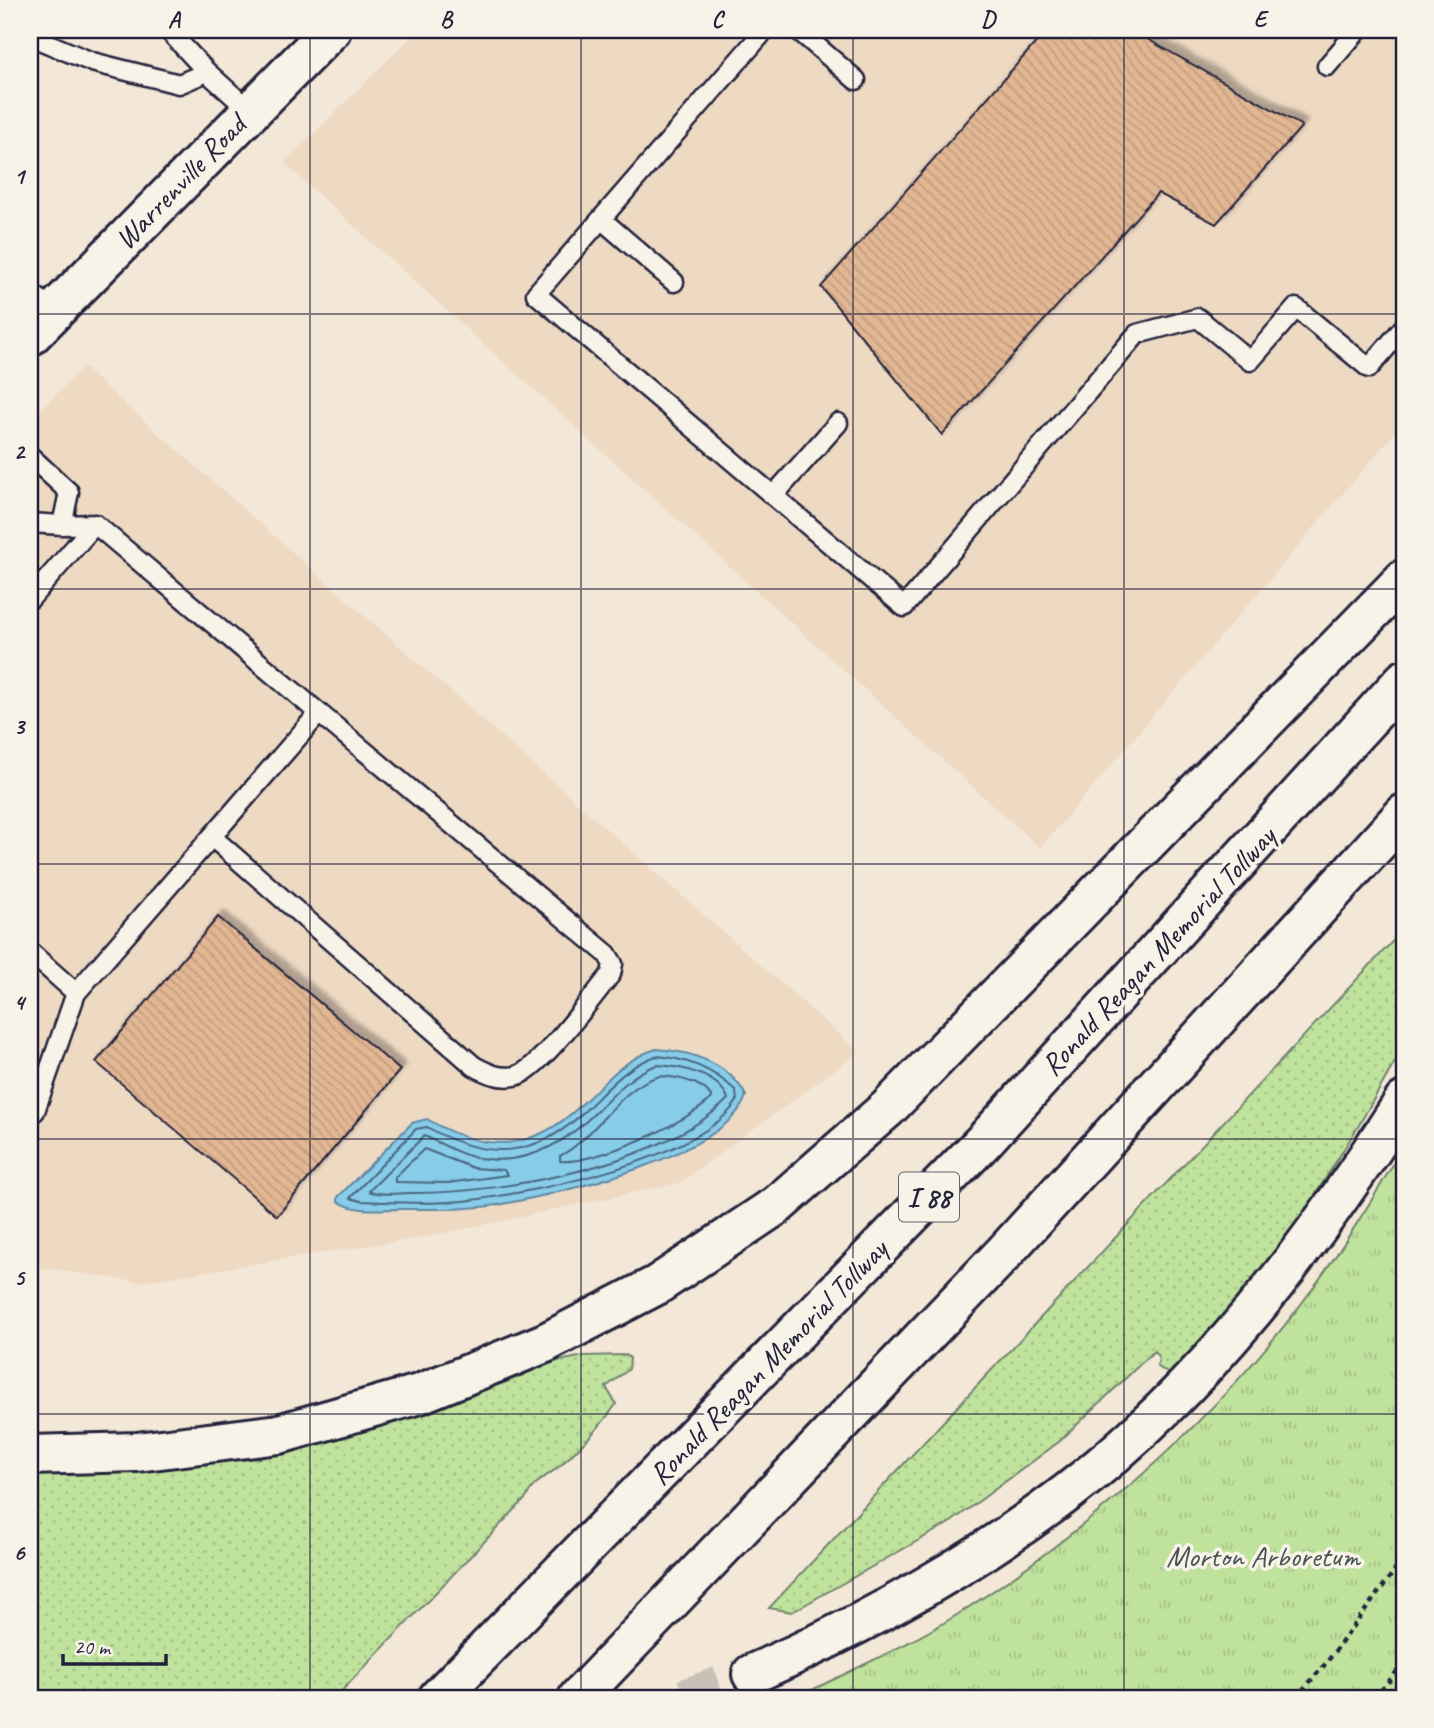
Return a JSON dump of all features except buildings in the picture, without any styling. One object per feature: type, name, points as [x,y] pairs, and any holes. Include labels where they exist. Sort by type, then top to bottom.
[{"type":"main road","name":"Warrenville Road","points":[[38,313],[331,30]]},
{"type":"main road","points":[[30,1455],[137,1452],[279,1434],[419,1394],[545,1343],[657,1285],[777,1205],[888,1108],[1404,579]]},
{"type":"main road","name":"Ronald Reagan Memorial Tollway","points":[[438,1698],[984,1141],[1404,680]]},
{"type":"main road","points":[[578,1698],[1002,1255],[1404,814]]},
{"type":"main road","points":[[752,1674],[834,1638],[914,1594],[993,1544],[1069,1491],[1150,1420],[1226,1341],[1297,1258],[1361,1169],[1404,1101]]},
{"type":"lane","points":[[168,30],[207,72],[250,111]]},
{"type":"lane","points":[[765,30],[536,294],[904,607],[1137,334],[1198,318],[1250,360],[1296,308],[1369,368],[1404,327]]},
{"type":"lane","points":[[798,30],[856,80]]},
{"type":"lane","points":[[1327,66],[1357,30]]},
{"type":"lane","points":[[30,36],[92,62],[179,84],[207,72]]},
{"type":"lane","points":[[601,219],[674,282]]},
{"type":"lane","points":[[774,496],[838,423]]},
{"type":"lane","points":[[30,456],[69,492],[62,525]]},
{"type":"lane","points":[[30,523],[95,524],[607,954],[613,964],[611,974],[563,1032],[522,1074],[504,1077],[490,1074],[474,1066],[212,837]]},
{"type":"lane","points":[[30,599],[95,524]]},
{"type":"lane","points":[[30,1115],[35,1111],[76,993],[319,713]]},
{"type":"lane","points":[[30,953],[76,993]]},
{"type":"path","points":[[1296,1698],[1327,1662],[1404,1558]]},
{"type":"path","points":[[1375,1698],[1399,1669],[1404,1655]]},
{"type":"shaded area","points":[[418,30],[1404,30],[1404,422],[1040,848],[284,163]]},
{"type":"shaded area","points":[[83,367],[859,1052],[679,1183],[430,1236],[139,1282],[30,1266],[30,421]]},
{"type":"green space","points":[[1404,929],[1404,1046],[1359,1125],[1283,1246],[1173,1377],[1157,1366],[1159,1358],[1154,1351],[1060,1441],[951,1522],[792,1612],[769,1608]]},
{"type":"green space","name":"Morton Arboretum","points":[[1404,1146],[1404,1698],[796,1698],[900,1647],[960,1613],[1063,1540],[1161,1458],[1207,1413],[1291,1318],[1348,1237]]},
{"type":"green space","points":[[626,1355],[630,1358],[629,1369],[606,1387],[616,1404],[597,1428],[561,1465],[532,1488],[527,1497],[335,1698],[30,1698],[30,1470],[442,1404],[509,1381],[549,1363],[584,1356]]},
{"type":"water","points":[[656,1049],[708,1061],[730,1075],[746,1096],[733,1117],[709,1136],[677,1153],[603,1180],[495,1205],[454,1209],[368,1210],[344,1205],[338,1201],[338,1197],[412,1123],[427,1119],[469,1138],[489,1142],[508,1143],[527,1139],[565,1119],[625,1065]]},
{"type":"tunnel","points":[[684,1698],[752,1674]]}]
